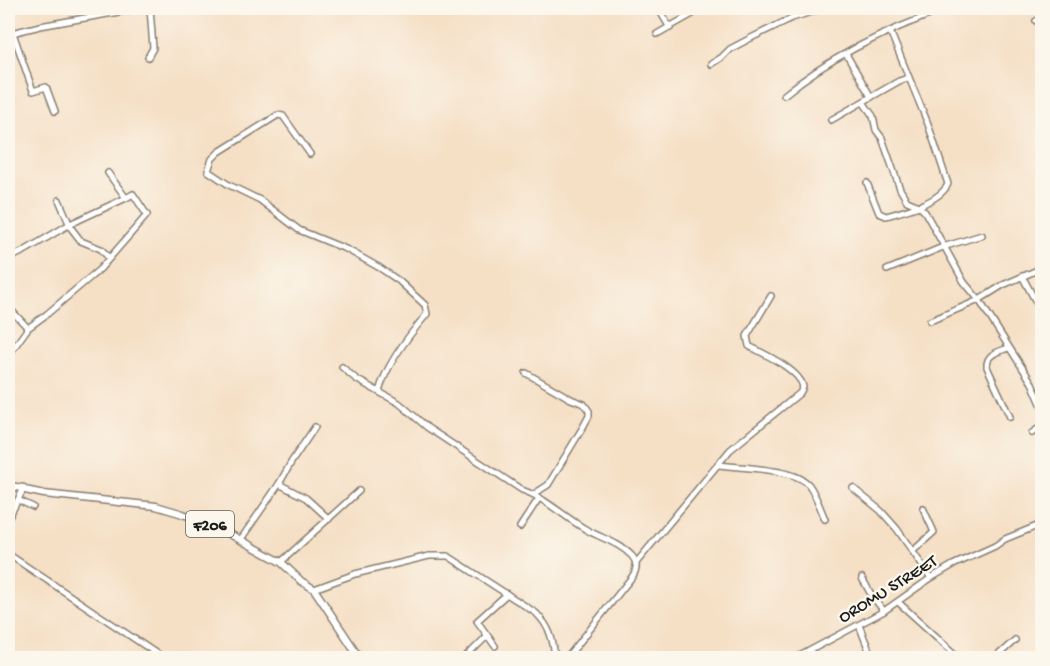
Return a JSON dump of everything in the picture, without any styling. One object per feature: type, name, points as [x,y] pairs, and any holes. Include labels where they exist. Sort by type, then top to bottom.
[{"type":"main road","name":"F206","points":[[8,486],[44,494],[156,506],[201,520],[281,562],[301,581],[314,589],[360,658]]},
{"type":"street","points":[[55,111],[46,87],[33,91],[10,34],[40,26],[145,8]]},
{"type":"street","points":[[148,57],[153,48],[150,8]]},
{"type":"street","points":[[658,8],[670,28]]},
{"type":"street","points":[[657,34],[704,8]]},
{"type":"street","points":[[711,64],[723,57],[730,49],[751,38],[792,18],[824,8]]},
{"type":"street","points":[[784,95],[807,76],[846,54],[939,9],[949,8]]},
{"type":"street","points":[[867,183],[879,213],[888,216],[940,196],[948,184],[928,124],[890,31]]},
{"type":"street","points":[[846,54],[871,96]]},
{"type":"street","points":[[831,120],[871,96],[908,78]]},
{"type":"street","points":[[863,102],[873,116],[876,130],[882,138],[900,189],[907,201],[919,206],[925,212],[964,282],[979,300],[1032,383],[1042,406]]},
{"type":"street","points":[[310,154],[290,125],[278,115],[219,152],[212,159],[208,171],[229,185],[260,200],[299,231],[348,250],[380,268],[425,305],[427,314],[405,341],[379,392]]},
{"type":"street","points":[[108,173],[126,198]]},
{"type":"street","points":[[8,259],[70,224],[133,194],[147,215],[100,268],[28,328],[8,356]]},
{"type":"street","points":[[60,200],[70,224],[82,241],[96,247],[110,258]]},
{"type":"street","points":[[887,270],[943,247],[981,235]]},
{"type":"street","points":[[930,321],[979,300],[1022,276],[1042,268]]},
{"type":"street","points":[[1022,276],[1042,313]]},
{"type":"street","points":[[636,563],[730,450],[800,393],[803,387],[802,382],[788,368],[749,346],[747,341],[747,336],[771,296]]},
{"type":"street","points":[[8,307],[28,328]]},
{"type":"street","points":[[1008,348],[991,355],[986,361],[1010,417]]},
{"type":"street","points":[[342,367],[356,379],[399,403],[428,428],[522,490],[534,494],[585,529],[616,544],[632,556],[636,563],[636,570],[632,577],[567,658]]},
{"type":"street","points":[[526,373],[584,404],[589,411],[583,427],[548,485],[534,494]]},
{"type":"street","points":[[1032,433],[1042,426]]},
{"type":"street","points":[[241,540],[315,427]]},
{"type":"street","points":[[719,465],[777,472],[796,477],[808,485],[825,519]]},
{"type":"street","points":[[279,484],[306,498],[329,519]]},
{"type":"street","points":[[8,519],[24,488]]},
{"type":"street","points":[[853,488],[881,511],[931,578]]},
{"type":"street","points":[[281,562],[359,491]]},
{"type":"street","points":[[520,527],[540,498]]},
{"type":"street","points":[[18,500],[33,507]]},
{"type":"street","points":[[913,551],[934,532],[923,508]]},
{"type":"street","name":"OROMU STREET","points":[[796,658],[884,611],[953,565],[1005,539],[1042,524]]},
{"type":"street","points":[[8,554],[163,658]]},
{"type":"street","points":[[314,589],[355,574],[429,556],[452,558],[536,613],[546,623],[551,633],[555,658]]},
{"type":"street","points":[[862,578],[884,611]]},
{"type":"street","points":[[495,646],[477,621],[507,594]]},
{"type":"street","points":[[898,602],[960,658]]},
{"type":"street","points":[[859,625],[872,658]]},
{"type":"street","points":[[465,658],[487,636]]},
{"type":"street","points":[[995,658],[1015,640]]}]
